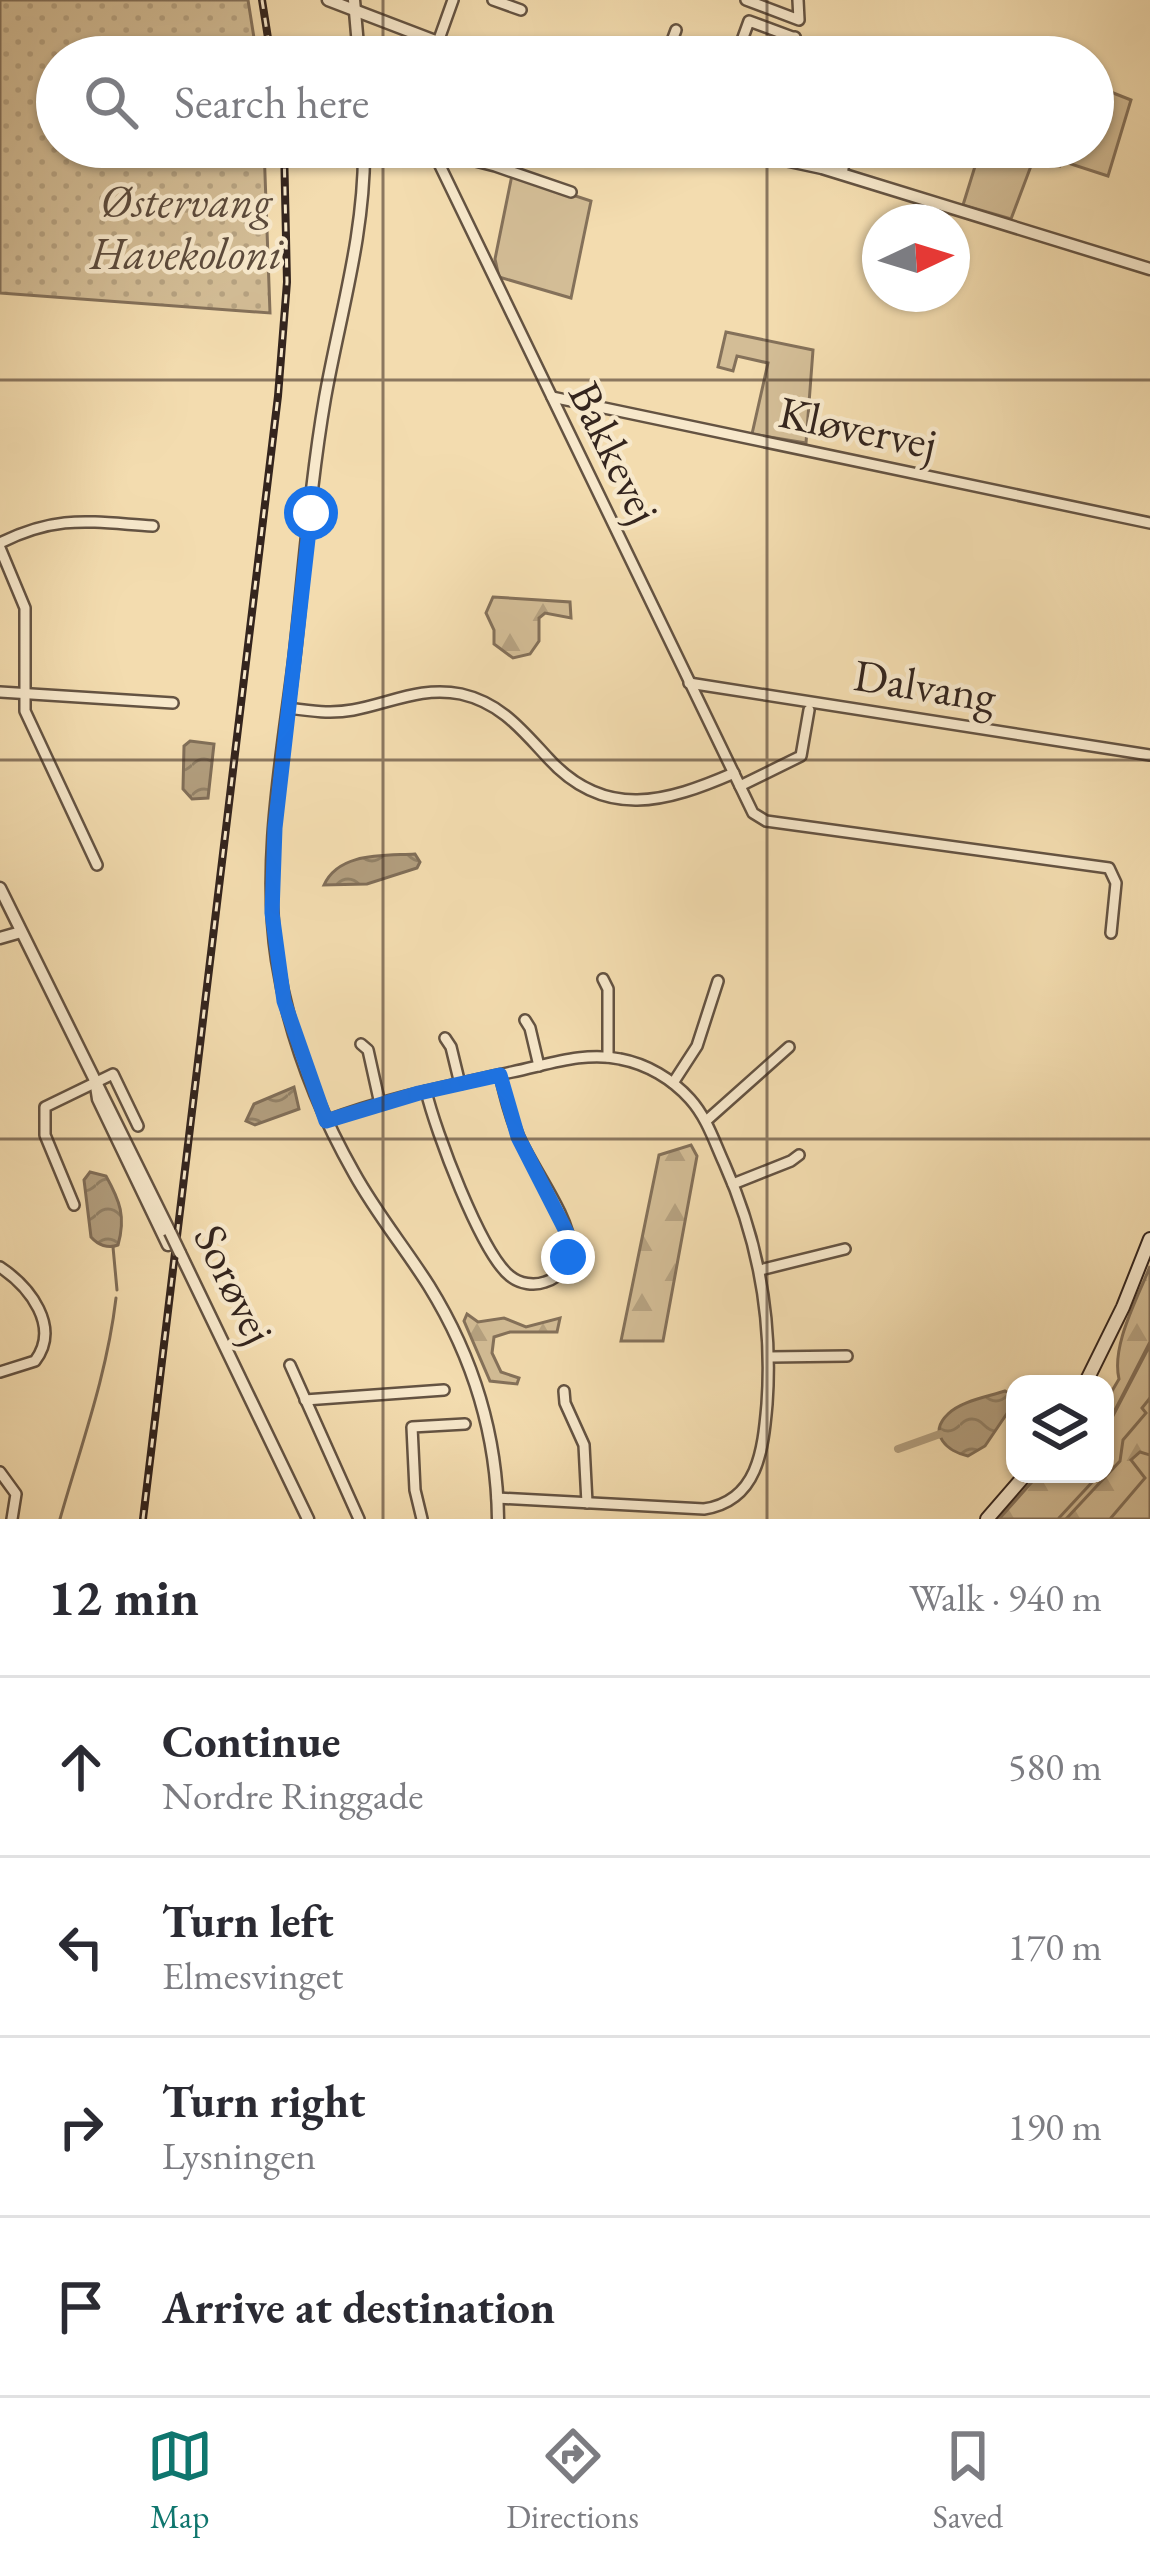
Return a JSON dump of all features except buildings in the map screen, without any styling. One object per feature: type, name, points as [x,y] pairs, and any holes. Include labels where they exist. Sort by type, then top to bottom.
[{"type":"main road","points":[[1089,1375],[1150,1239]]},
{"type":"main road","points":[[987,1519],[1018,1483]]},
{"type":"street","points":[[328,0],[355,5],[425,36]]},
{"type":"street","points":[[440,36],[453,0]]},
{"type":"street","points":[[493,0],[521,10]]},
{"type":"street","points":[[746,0],[799,20]]},
{"type":"street","points":[[795,36],[798,0]]},
{"type":"street","points":[[355,5],[357,36]]},
{"type":"street","points":[[744,36],[749,21],[790,36]]},
{"type":"street","points":[[674,36],[676,31]]},
{"type":"street","points":[[363,168],[358,241],[325,402],[288,708],[272,876],[276,954],[291,1029],[326,1121],[374,1208],[447,1316],[463,1351],[491,1439],[497,1519]]},
{"type":"street","name":"Bakkevej","points":[[442,168],[753,812],[766,821],[1109,868],[1116,884],[1111,933]]},
{"type":"street","points":[[501,168],[571,192]]},
{"type":"street","points":[[816,168],[1150,269]]},
{"type":"street","points":[[842,174],[843,168]]},
{"type":"street","name":"Kløvervej","points":[[552,397],[1150,524]]},
{"type":"street","points":[[97,866],[30,725],[22,694],[25,608],[0,546],[28,529],[58,521],[153,526]]},
{"type":"street","name":"Dalvang","points":[[689,683],[1150,755]]},
{"type":"street","points":[[0,692],[173,704]]},
{"type":"street","points":[[288,708],[335,712],[414,692],[474,698],[519,725],[570,778],[616,798],[669,799],[734,772]]},
{"type":"street","points":[[740,786],[801,756],[809,710]]},
{"type":"street","name":"Sorøvej","points":[[0,888],[304,1519]]},
{"type":"street","points":[[0,938],[21,932]]},
{"type":"street","points":[[602,979],[608,989],[608,1057]]},
{"type":"street","points":[[673,1083],[698,1046],[718,981]]},
{"type":"street","points":[[525,1020],[539,1066]]},
{"type":"street","points":[[445,1038],[452,1047],[460,1084]]},
{"type":"street","points":[[361,1044],[368,1050],[380,1103]]},
{"type":"street","points":[[706,1121],[789,1047]]},
{"type":"street","points":[[326,1121],[426,1091],[580,1058],[608,1057],[643,1065],[673,1083],[706,1121],[733,1184],[767,1305],[770,1357],[757,1467],[748,1486],[735,1500],[704,1509],[497,1498]]},
{"type":"street","name":"Sorøvej","points":[[95,1082],[113,1074],[138,1126]]},
{"type":"street","points":[[426,1091],[444,1155],[500,1264],[518,1282],[540,1284],[551,1281],[564,1268],[568,1235],[518,1137],[500,1075]]},
{"type":"street","points":[[74,1205],[45,1136],[45,1107],[95,1082]]},
{"type":"street","points":[[733,1184],[799,1155]]},
{"type":"street","points":[[760,1270],[845,1249]]},
{"type":"street","points":[[0,1267],[34,1298],[46,1338],[40,1356],[30,1365],[0,1372]]},
{"type":"street","points":[[770,1357],[847,1356]]},
{"type":"street","points":[[290,1365],[359,1519]]},
{"type":"street","points":[[305,1400],[444,1390]]},
{"type":"street","points":[[564,1391],[584,1445],[587,1503]]},
{"type":"street","points":[[411,1414],[415,1490],[422,1519]]},
{"type":"street","points":[[412,1427],[465,1424]]},
{"type":"street","points":[[0,1472],[16,1494],[12,1519]]},
{"type":"green space","name":"Østervang Havekoloni","points":[[0,0],[248,0],[254,36],[36,36],[36,168],[265,168],[270,313],[0,293]]},
{"type":"green space","points":[[1114,93],[1131,100],[1114,156]]},
{"type":"green space","points":[[974,168],[1030,168],[1011,219],[963,204]]},
{"type":"green space","points":[[1083,168],[1110,168],[1108,176]]},
{"type":"green space","points":[[512,175],[591,201],[571,298],[499,277],[495,259]]},
{"type":"green space","points":[[726,332],[813,350],[806,443],[752,434],[768,363],[737,356],[733,371],[718,367]]},
{"type":"green space","points":[[493,597],[570,602],[571,618],[545,613],[539,618],[539,641],[530,654],[513,658],[494,644],[486,613]]},
{"type":"green space","points":[[691,1145],[697,1156],[663,1341],[621,1341],[659,1155]]},
{"type":"green space","points":[[1150,1266],[1150,1342],[1114,1412],[1119,1352]]},
{"type":"green space","points":[[467,1314],[478,1322],[504,1318],[526,1327],[560,1318],[557,1332],[510,1332],[494,1337],[492,1353],[501,1372],[519,1378],[517,1384],[490,1381],[464,1321]]},
{"type":"green space","points":[[1150,1345],[1150,1519],[1012,1519],[1050,1483],[1114,1483],[1114,1414]]},
{"type":"green space","points":[[1150,1398],[1150,1455],[1140,1452],[1131,1460],[1145,1478],[1110,1519],[1066,1519],[1100,1483],[1114,1483],[1123,1440],[1146,1413],[1142,1408]]},
{"type":"green space","points":[[1031,1483],[1091,1483],[1058,1519],[999,1519]]},
{"type":"water","points":[[190,741],[214,744],[208,798],[192,799],[183,789],[184,746]]},
{"type":"water","points":[[415,854],[420,862],[417,868],[367,884],[324,885],[351,861]]},
{"type":"water","points":[[294,1087],[299,1109],[255,1125],[246,1121],[254,1104]]},
{"type":"water","points":[[90,1172],[106,1176],[118,1201],[118,1245],[103,1246],[91,1237],[84,1180]]},
{"type":"water","points":[[1006,1392],[1006,1415],[985,1446],[968,1456],[953,1451],[939,1428],[953,1410]]},
{"type":"waterway","points":[[113,1247],[117,1290]]},
{"type":"waterway","points":[[60,1519],[100,1382],[116,1298]]},
{"type":"waterway","points":[[898,1449],[940,1434]]},
{"type":"railway","points":[[262,0],[268,36]]},
{"type":"railway","points":[[143,1519],[278,396],[287,282],[284,168]]},
{"type":"route","points":[[311,513],[272,876],[276,954],[291,1029],[326,1121],[500,1075],[518,1137],[568,1235],[568,1257]]}]
